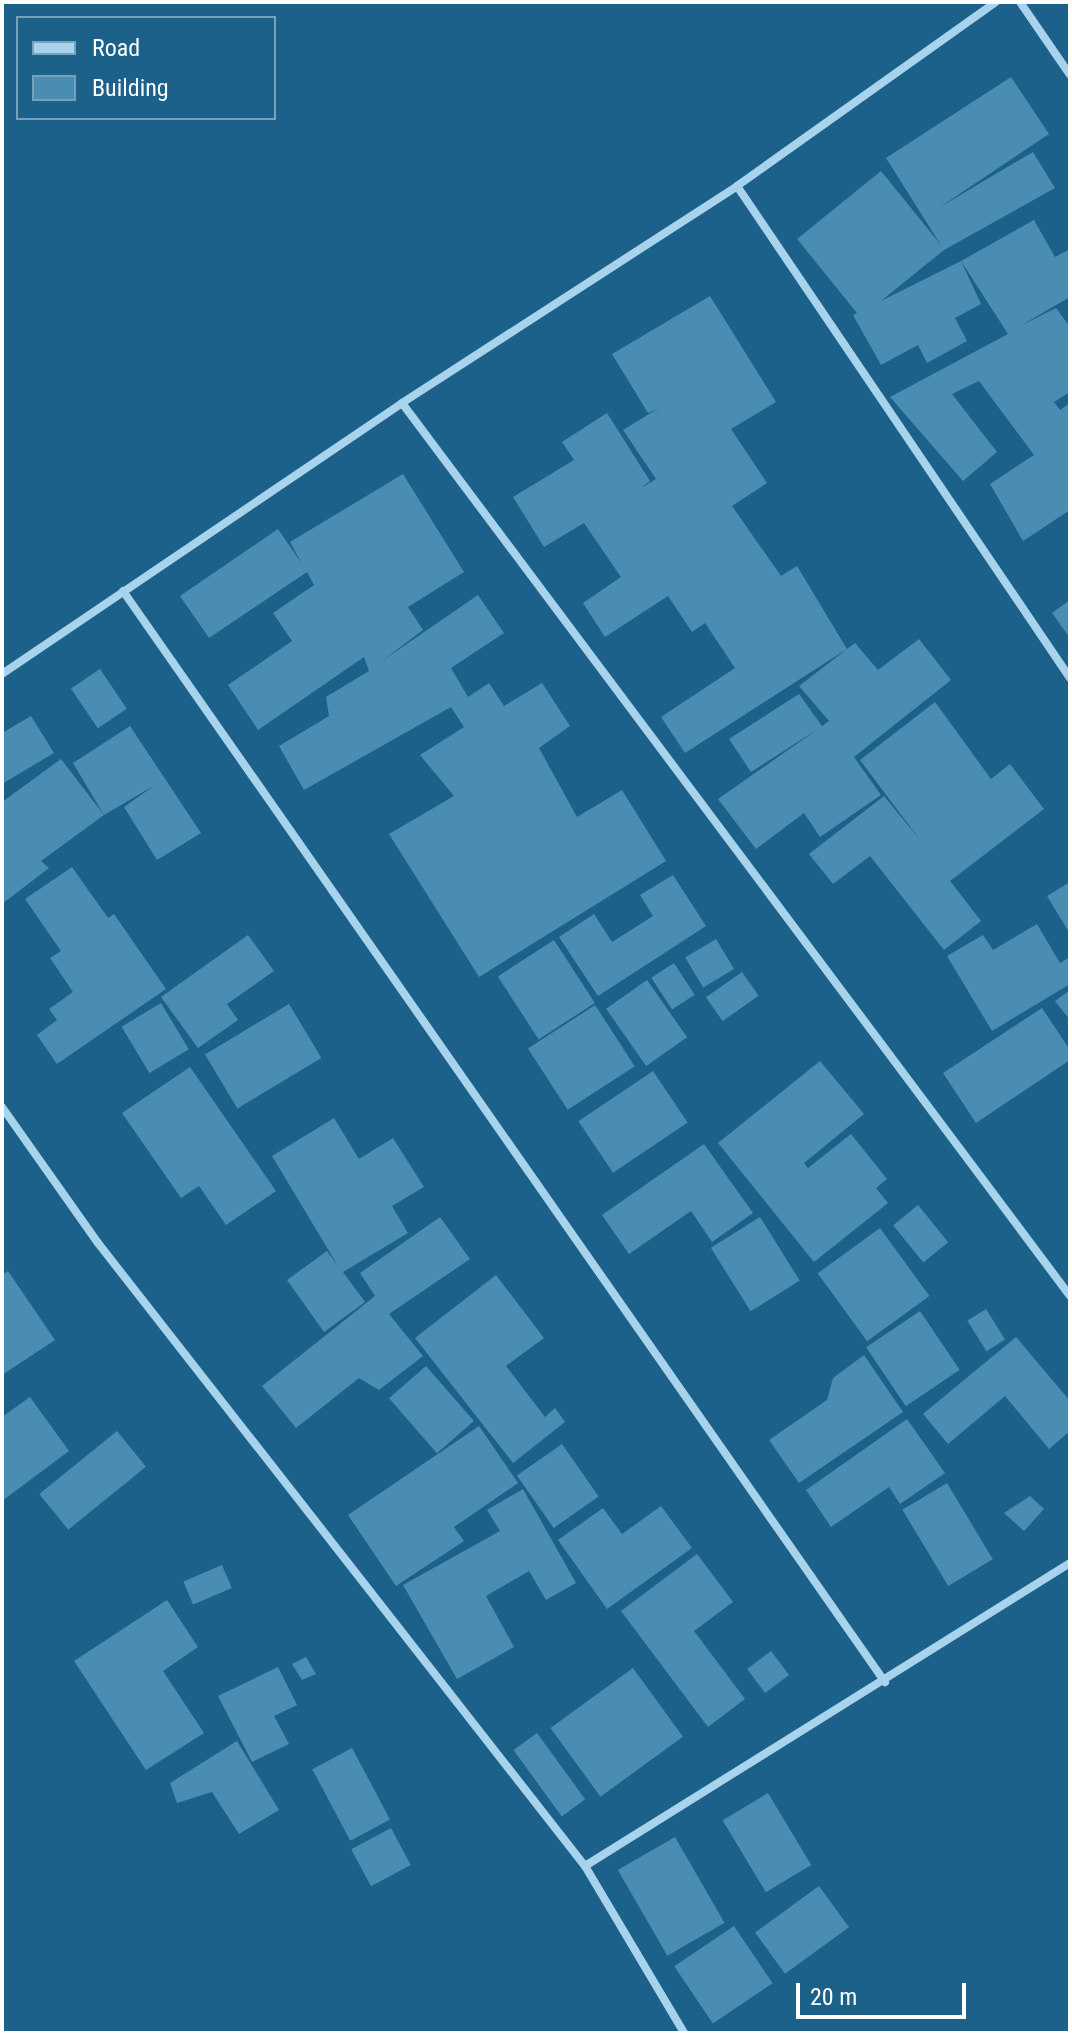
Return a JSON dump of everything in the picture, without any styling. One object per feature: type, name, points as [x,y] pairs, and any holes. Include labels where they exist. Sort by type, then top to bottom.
[{"type":"street","points":[[2,674],[402,403],[737,186],[996,2]]},
{"type":"street","points":[[1020,2],[1070,75]]},
{"type":"street","points":[[737,186],[1070,678]]},
{"type":"street","points":[[402,403],[1070,1296]]},
{"type":"street","points":[[123,591],[885,1682]]},
{"type":"street","points":[[2,1107],[98,1243],[585,1866],[684,2033]]},
{"type":"street","points":[[585,1866],[885,1682],[1070,1563]]},
{"type":"building","points":[[1011,77],[1049,134],[940,207],[1033,152],[1055,188],[944,250],[886,158]]},
{"type":"building","points":[[881,171],[945,249],[861,317],[797,239]]},
{"type":"building","points":[[1034,220],[1055,257],[1070,249],[1070,297],[1020,326],[1056,308],[1070,327],[1070,392],[1054,402],[1060,410],[1070,403],[1070,510],[1023,541],[990,484],[1034,455],[979,381],[952,394],[997,452],[963,481],[890,397],[1008,334],[961,261]]},
{"type":"building","points":[[961,261],[981,304],[955,318],[967,341],[927,363],[918,345],[881,365],[853,315]]},
{"type":"building","points":[[710,296],[776,402],[731,429],[767,483],[732,506],[781,576],[797,566],[847,649],[685,753],[661,717],[735,668],[705,623],[692,632],[668,596],[605,637],[583,603],[621,577],[584,523],[544,547],[513,497],[574,460],[562,442],[607,413],[650,481],[641,488],[656,479],[623,430],[659,408],[648,413],[612,354]]},
{"type":"building","points":[[403,474],[464,572],[408,607],[423,630],[382,661],[478,595],[504,633],[451,668],[468,697],[489,683],[504,706],[542,683],[570,726],[539,748],[577,817],[622,790],[666,861],[479,977],[389,834],[454,796],[420,755],[464,727],[451,707],[304,790],[279,746],[329,716],[326,697],[369,671],[364,657],[258,730],[228,685],[292,641],[273,613],[314,585],[307,572],[209,638],[180,596],[278,529],[302,564],[290,542]]},
{"type":"building","points":[[1070,600],[1070,638],[1052,613]]},
{"type":"building","points":[[919,639],[951,680],[854,757],[881,795],[820,837],[804,813],[756,849],[718,799],[818,729],[751,772],[729,739],[799,694],[822,726],[829,721],[799,686],[855,643],[878,670]]},
{"type":"building","points":[[100,669],[127,709],[98,728],[71,689]]},
{"type":"building","points":[[935,702],[991,779],[1010,764],[1044,809],[950,881],[981,921],[944,950],[870,856],[833,884],[809,854],[884,796],[920,840],[860,760]]},
{"type":"building","points":[[31,716],[54,753],[2,784],[2,733]]},
{"type":"building","points":[[130,726],[201,833],[157,860],[124,807],[155,785],[104,815],[73,763]]},
{"type":"building","points":[[61,759],[104,815],[41,861],[49,868],[2,904],[2,802]]},
{"type":"building","points":[[72,867],[108,918],[114,914],[166,989],[57,1064],[37,1035],[57,1020],[49,1009],[73,992],[50,958],[61,951],[25,899]]},
{"type":"building","points":[[673,875],[706,926],[598,996],[559,937],[594,914],[612,942],[653,916],[640,895]]},
{"type":"building","points":[[1070,882],[1070,934],[1047,896]]},
{"type":"building","points":[[1037,924],[1060,963],[1070,957],[1070,984],[992,1031],[947,956],[983,935],[993,950]]},
{"type":"building","points":[[248,935],[274,971],[227,1004],[238,1020],[198,1048],[161,997]]},
{"type":"building","points":[[716,939],[734,969],[703,988],[685,958]]},
{"type":"building","points":[[554,940],[595,1003],[539,1039],[498,976]]},
{"type":"building","points":[[674,963],[695,995],[672,1010],[651,978]]},
{"type":"building","points":[[742,972],[759,996],[723,1021],[706,997]]},
{"type":"building","points":[[647,980],[687,1037],[646,1066],[606,1009]]},
{"type":"building","points":[[1070,990],[1070,1020],[1055,1001]]},
{"type":"building","points":[[161,1003],[189,1049],[149,1073],[122,1027]]},
{"type":"building","points":[[289,1004],[321,1058],[237,1108],[205,1054]]},
{"type":"building","points":[[595,1005],[635,1066],[568,1110],[528,1049]]},
{"type":"building","points":[[1042,1008],[1070,1050],[1070,1060],[976,1123],[943,1073]]},
{"type":"building","points":[[820,1061],[864,1114],[804,1163],[808,1168],[851,1134],[887,1179],[876,1188],[888,1203],[814,1262],[718,1143]]},
{"type":"building","points":[[190,1067],[276,1191],[226,1225],[199,1186],[181,1198],[122,1113]]},
{"type":"building","points":[[653,1071],[688,1122],[613,1173],[578,1121]]},
{"type":"building","points":[[334,1118],[359,1159],[393,1138],[424,1187],[392,1206],[408,1233],[343,1272],[365,1302],[324,1332],[287,1280],[327,1251],[338,1266],[272,1156]]},
{"type":"building","points":[[704,1144],[753,1213],[712,1242],[691,1211],[629,1254],[602,1215]]},
{"type":"building","points":[[918,1205],[948,1242],[923,1262],[893,1225]]},
{"type":"building","points":[[440,1217],[470,1259],[389,1314],[423,1356],[379,1390],[359,1378],[296,1428],[262,1386],[375,1296],[360,1273]]},
{"type":"building","points":[[760,1217],[800,1281],[751,1311],[711,1248]]},
{"type":"building","points":[[880,1228],[929,1296],[867,1341],[818,1273]]},
{"type":"building","points":[[8,1271],[55,1340],[2,1375],[2,1275]]},
{"type":"building","points":[[496,1275],[544,1338],[506,1366],[545,1417],[555,1408],[565,1422],[513,1463],[415,1338]]},
{"type":"building","points":[[986,1309],[1005,1340],[986,1351],[967,1321]]},
{"type":"building","points":[[920,1311],[960,1370],[906,1406],[866,1347]]},
{"type":"building","points":[[1016,1337],[1070,1401],[1070,1431],[1049,1449],[1005,1396],[948,1444],[923,1414]]},
{"type":"building","points":[[864,1355],[903,1412],[799,1483],[769,1440],[827,1400],[833,1378]]},
{"type":"building","points":[[426,1366],[474,1421],[437,1453],[389,1398]]},
{"type":"building","points":[[30,1397],[69,1451],[2,1501],[2,1417]]},
{"type":"building","points":[[907,1419],[945,1473],[900,1504],[889,1487],[831,1527],[806,1490]]},
{"type":"building","points":[[479,1426],[518,1483],[454,1527],[464,1541],[396,1586],[348,1515]]},
{"type":"building","points":[[117,1431],[146,1467],[68,1530],[39,1494]]},
{"type":"building","points":[[562,1444],[599,1496],[554,1528],[517,1476]]},
{"type":"building","points":[[947,1483],[993,1559],[948,1586],[902,1510]]},
{"type":"building","points":[[523,1489],[576,1583],[546,1600],[529,1571],[486,1596],[514,1647],[457,1679],[403,1585],[500,1531],[487,1510]]},
{"type":"building","points":[[1030,1496],[1044,1509],[1024,1531],[1004,1513]]},
{"type":"building","points":[[661,1506],[692,1548],[607,1609],[558,1540],[603,1508],[622,1534]]},
{"type":"building","points":[[697,1554],[733,1602],[694,1631],[745,1699],[708,1727],[621,1611]]},
{"type":"building","points":[[222,1565],[232,1588],[193,1604],[183,1581]]},
{"type":"building","points":[[167,1600],[198,1647],[163,1671],[204,1733],[146,1770],[74,1661]]},
{"type":"building","points":[[771,1651],[789,1675],[765,1693],[747,1669]]},
{"type":"building","points":[[306,1657],[316,1674],[302,1680],[292,1664]]},
{"type":"building","points":[[278,1667],[297,1705],[274,1716],[289,1744],[252,1762],[218,1696]]},
{"type":"building","points":[[633,1668],[683,1737],[600,1797],[550,1728]]},
{"type":"building","points":[[537,1733],[585,1799],[562,1816],[514,1750]]},
{"type":"building","points":[[237,1741],[279,1810],[239,1834],[212,1792],[177,1803],[170,1783]]},
{"type":"building","points":[[352,1748],[390,1820],[350,1841],[312,1769]]},
{"type":"building","points":[[768,1793],[811,1865],[766,1892],[723,1820]]},
{"type":"building","points":[[391,1828],[411,1865],[371,1886],[351,1849]]},
{"type":"building","points":[[675,1837],[724,1923],[667,1956],[618,1870]]},
{"type":"building","points":[[819,1886],[849,1927],[785,1974],[755,1932]]},
{"type":"building","points":[[734,1926],[773,1983],[713,2023],[674,1966]]}]
